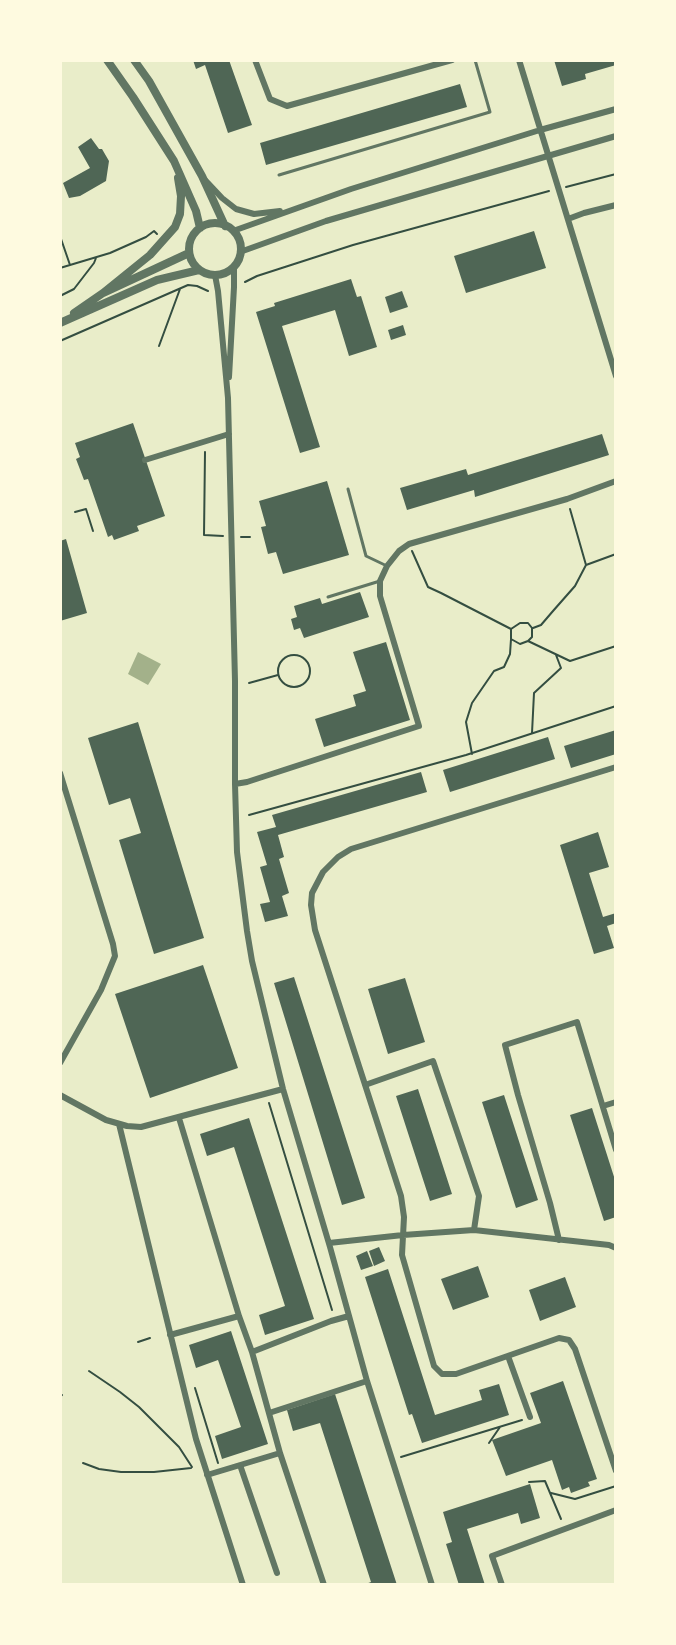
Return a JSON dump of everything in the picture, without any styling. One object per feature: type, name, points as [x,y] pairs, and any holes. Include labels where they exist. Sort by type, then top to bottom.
[{"type":"street","points":[[107,60],[174,161],[196,211],[200,228]]},
{"type":"street","points":[[134,60],[149,81],[202,176],[225,225],[237,237],[240,252],[234,267],[228,398]]},
{"type":"street","points":[[255,60],[270,99],[287,106],[452,60]]},
{"type":"street","points":[[519,60],[616,376]]},
{"type":"street","points":[[233,231],[351,189],[540,130],[616,109]]},
{"type":"street","points":[[240,252],[326,221],[616,136]]},
{"type":"street","points":[[60,322],[103,293],[150,255],[175,227],[180,214],[181,196],[174,161]]},
{"type":"street","points":[[202,176],[222,198],[236,209],[254,214],[292,209]]},
{"type":"street","points":[[568,219],[616,205]]},
{"type":"street","points":[[225,225],[216,224],[200,228],[192,237],[189,253],[191,260],[199,270],[207,274],[215,275],[234,267]]},
{"type":"street","points":[[103,293],[189,253]]},
{"type":"street","points":[[60,322],[157,280],[199,270]]},
{"type":"street","points":[[215,275],[228,398],[237,852],[252,962],[283,1089],[367,1381],[432,1585]]},
{"type":"street","points":[[145,460],[229,434]]},
{"type":"street","points":[[235,784],[419,726],[380,596],[380,581],[387,566],[399,551],[409,544],[567,499],[616,481]]},
{"type":"street","points":[[616,767],[351,849],[323,872],[312,893],[310,905],[315,930],[401,1196],[404,1218],[402,1255],[434,1366],[442,1374],[456,1374],[560,1338],[569,1340],[575,1349],[616,1471]]},
{"type":"street","points":[[60,773],[116,956],[101,990],[60,1063]]},
{"type":"street","points":[[559,1240],[505,1045],[576,1022],[616,1150]]},
{"type":"street","points":[[365,1084],[433,1061],[479,1196],[474,1230]]},
{"type":"street","points":[[60,1095],[94,1115],[118,1124],[141,1127],[283,1089]]},
{"type":"street","points":[[603,1106],[616,1102]]},
{"type":"street","points":[[179,1118],[252,1352],[280,1453],[324,1585]]},
{"type":"street","points":[[118,1124],[196,1439],[243,1585]]},
{"type":"street","points":[[329,1243],[474,1230],[609,1245],[616,1248]]},
{"type":"street","points":[[170,1335],[239,1316]]},
{"type":"street","points":[[252,1352],[349,1316]]},
{"type":"street","points":[[508,1356],[530,1418]]},
{"type":"street","points":[[269,1413],[367,1381]]},
{"type":"street","points":[[207,1475],[280,1453]]},
{"type":"street","points":[[240,1465],[277,1573]]},
{"type":"street","points":[[502,1585],[492,1556],[616,1510]]},
{"type":"lane","points":[[279,175],[490,112],[475,60]]},
{"type":"lane","points":[[348,489],[366,556],[387,566]]},
{"type":"lane","points":[[328,597],[380,581]]},
{"type":"path","points":[[234,287],[257,276],[353,245],[616,174]]},
{"type":"path","points":[[60,268],[110,253],[154,231]]},
{"type":"path","points":[[60,236],[70,265]]},
{"type":"path","points":[[60,296],[74,289],[96,258]]},
{"type":"path","points":[[60,341],[180,289],[193,285],[206,291],[218,291]]},
{"type":"path","points":[[159,346],[180,289]]},
{"type":"path","points":[[205,441],[204,536],[250,537]]},
{"type":"path","points":[[567,499],[586,565]]},
{"type":"path","points":[[75,512],[86,509],[93,531]]},
{"type":"path","points":[[409,544],[428,587],[511,629]]},
{"type":"path","points":[[532,628],[541,626],[575,585],[586,565],[616,554]]},
{"type":"path","points":[[511,629],[520,622],[528,623],[532,628],[532,637],[528,641],[520,644],[511,639]]},
{"type":"path","points":[[472,754],[466,722],[471,703],[494,671],[504,667],[510,654],[511,629]]},
{"type":"path","points":[[528,641],[570,662],[616,645]]},
{"type":"path","points":[[532,733],[534,693],[561,668],[556,655]]},
{"type":"path","points":[[286,656],[302,657],[309,666],[310,671],[306,680],[298,686],[288,686],[278,675],[279,664],[286,656]]},
{"type":"path","points":[[249,683],[278,675]]},
{"type":"path","points":[[249,814],[472,754],[616,706]]},
{"type":"path","points":[[269,1102],[335,1320]]},
{"type":"path","points":[[138,1342],[150,1338]]},
{"type":"path","points":[[89,1371],[139,1407],[179,1447],[192,1467]]},
{"type":"path","points":[[194,1384],[221,1471]]},
{"type":"path","points":[[394,1459],[530,1418]]},
{"type":"path","points":[[489,1443],[500,1427]]},
{"type":"path","points":[[84,1464],[106,1471],[121,1472],[154,1472],[197,1467]]},
{"type":"path","points":[[529,1482],[545,1481],[565,1528]]},
{"type":"path","points":[[551,1493],[575,1499],[616,1486]]},
{"type":"shaded area","points":[[138,652],[161,664],[148,685],[128,674]]},
{"type":"building","points":[[193,60],[229,60],[252,125],[228,133],[205,65],[196,69]]},
{"type":"building","points":[[554,60],[616,60],[616,65],[585,74],[586,79],[562,86]]},
{"type":"building","points":[[460,84],[467,107],[266,165],[260,143]]},
{"type":"building","points":[[91,138],[99,149],[102,149],[109,161],[106,181],[80,196],[69,198],[63,183],[90,168],[78,147]]},
{"type":"building","points":[[534,231],[546,268],[466,293],[454,256]]},
{"type":"building","points":[[351,279],[357,297],[361,296],[377,347],[349,356],[335,310],[282,326],[320,447],[300,453],[256,312],[275,306],[274,303]]},
{"type":"building","points":[[402,291],[408,307],[390,313],[385,297]]},
{"type":"building","points":[[403,325],[406,335],[391,340],[388,330]]},
{"type":"building","points":[[133,423],[165,516],[137,526],[139,531],[114,540],[112,535],[108,537],[88,479],[84,480],[76,459],[80,457],[75,443]]},
{"type":"building","points":[[602,434],[609,455],[475,497],[474,490],[407,510],[400,488],[466,469],[468,475]]},
{"type":"building","points":[[327,481],[349,555],[283,574],[276,552],[268,554],[261,527],[266,526],[259,501]]},
{"type":"building","points":[[66,539],[87,613],[60,621],[60,541]]},
{"type":"building","points":[[360,592],[369,617],[304,638],[300,628],[294,630],[291,619],[297,617],[294,606],[320,598],[322,604]]},
{"type":"building","points":[[386,642],[410,720],[324,747],[315,719],[356,706],[353,695],[366,691],[353,652]]},
{"type":"building","points":[[138,722],[204,938],[154,954],[119,840],[141,833],[130,798],[109,805],[88,738]]},
{"type":"building","points":[[616,730],[616,754],[571,768],[564,746]]},
{"type":"building","points":[[548,737],[555,759],[450,792],[443,770]]},
{"type":"building","points":[[421,772],[427,792],[278,835],[284,857],[279,859],[289,893],[282,896],[288,916],[265,922],[260,904],[270,902],[260,867],[267,865],[257,832],[276,827],[272,815]]},
{"type":"building","points":[[598,832],[609,867],[589,873],[603,917],[616,913],[616,923],[607,926],[614,948],[594,954],[560,845]]},
{"type":"building","points":[[203,965],[238,1068],[150,1098],[115,994]]},
{"type":"building","points":[[294,977],[365,1198],[342,1205],[274,983]]},
{"type":"building","points":[[405,978],[425,1042],[388,1054],[368,989]]},
{"type":"building","points":[[418,1089],[452,1194],[430,1201],[396,1096]]},
{"type":"building","points":[[504,1095],[538,1200],[516,1208],[482,1102]]},
{"type":"building","points":[[592,1108],[616,1183],[616,1217],[604,1221],[570,1115]]},
{"type":"building","points":[[249,1118],[314,1319],[265,1335],[259,1315],[285,1306],[234,1147],[207,1156],[200,1134]]},
{"type":"building","points":[[379,1247],[385,1261],[374,1266],[369,1251]]},
{"type":"building","points":[[367,1251],[373,1266],[361,1270],[356,1256]]},
{"type":"building","points":[[478,1266],[489,1297],[453,1310],[441,1279]]},
{"type":"building","points":[[388,1269],[435,1415],[482,1400],[479,1390],[499,1384],[509,1415],[422,1443],[412,1414],[409,1415],[365,1277]]},
{"type":"building","points":[[565,1277],[576,1307],[540,1321],[529,1290]]},
{"type":"building","points":[[231,1331],[268,1444],[222,1459],[215,1436],[241,1427],[218,1360],[196,1368],[189,1345]]},
{"type":"building","points":[[563,1381],[597,1479],[588,1482],[590,1486],[571,1493],[569,1487],[562,1490],[552,1460],[506,1476],[492,1440],[541,1423],[530,1393]]},
{"type":"building","points":[[335,1394],[397,1585],[363,1585],[371,1582],[320,1423],[293,1431],[287,1410]]},
{"type":"building","points":[[530,1484],[540,1518],[521,1524],[518,1513],[467,1529],[485,1585],[459,1585],[446,1544],[452,1542],[443,1512]]}]
